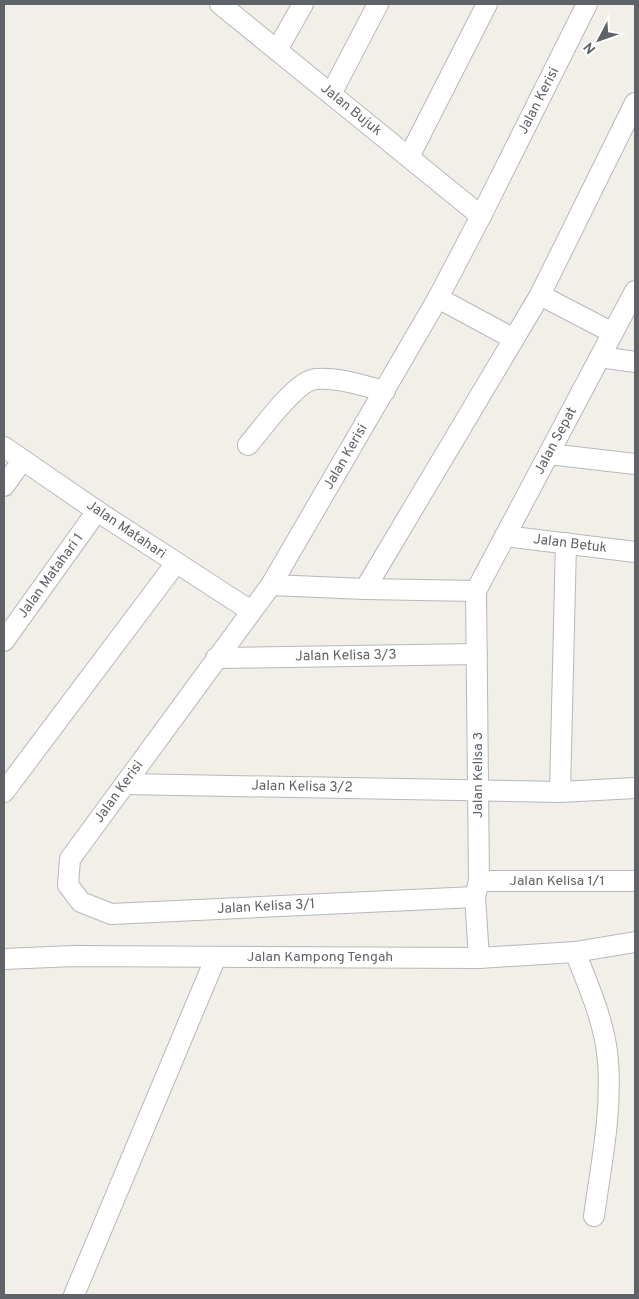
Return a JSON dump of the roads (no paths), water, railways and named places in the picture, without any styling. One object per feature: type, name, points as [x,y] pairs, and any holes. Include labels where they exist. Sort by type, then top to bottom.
[{"type":"street","points":[[278,50],[303,4]]},
{"type":"street","points":[[332,94],[378,4]]},
{"type":"street","points":[[409,158],[487,4]]},
{"type":"street","name":"Jalan Kerisi","points":[[68,885],[70,859],[271,585],[438,298],[587,4]]},
{"type":"street","name":"Jalan Bujuk","points":[[226,6],[481,216]]},
{"type":"street","points":[[365,589],[540,295],[635,103]]},
{"type":"street","name":"Jalan Sepat","points":[[476,592],[635,291]]},
{"type":"street","points":[[540,295],[613,333]]},
{"type":"street","points":[[438,298],[514,339]]},
{"type":"street","points":[[600,358],[635,362]]},
{"type":"street","points":[[248,445],[296,389],[314,379],[344,381],[385,390]]},
{"type":"street","name":"Jalan Matahari","points":[[4,447],[97,511],[251,611]]},
{"type":"street","points":[[549,454],[635,464]]},
{"type":"street","points":[[4,486],[22,461]]},
{"type":"street","name":"Jalan Matahari 1","points":[[4,641],[97,511]]},
{"type":"street","name":"Jalan Betuk","points":[[505,536],[635,552]]},
{"type":"street","points":[[560,792],[566,543]]},
{"type":"street","points":[[4,792],[176,562]]},
{"type":"street","points":[[271,585],[476,592]]},
{"type":"street","name":"Jalan Kelisa 3","points":[[476,592],[477,889],[482,896],[483,958]]},
{"type":"street","name":"Jalan Kelisa 3/3","points":[[216,658],[477,654]]},
{"type":"street","name":"Jalan Kelisa 3/2","points":[[126,784],[560,792],[635,788]]},
{"type":"street","name":"Jalan Kelisa 1/1","points":[[477,889],[635,881]]},
{"type":"street","name":"Jalan Kelisa 3/1","points":[[68,885],[81,902],[111,914],[477,889]]},
{"type":"street","name":"Jalan Kampong Tengah","points":[[4,959],[74,956],[483,958],[574,952],[635,942]]},
{"type":"street","points":[[574,952],[597,1008],[608,1060],[608,1118],[594,1216]]},
{"type":"street","points":[[74,1295],[216,957]]}]
